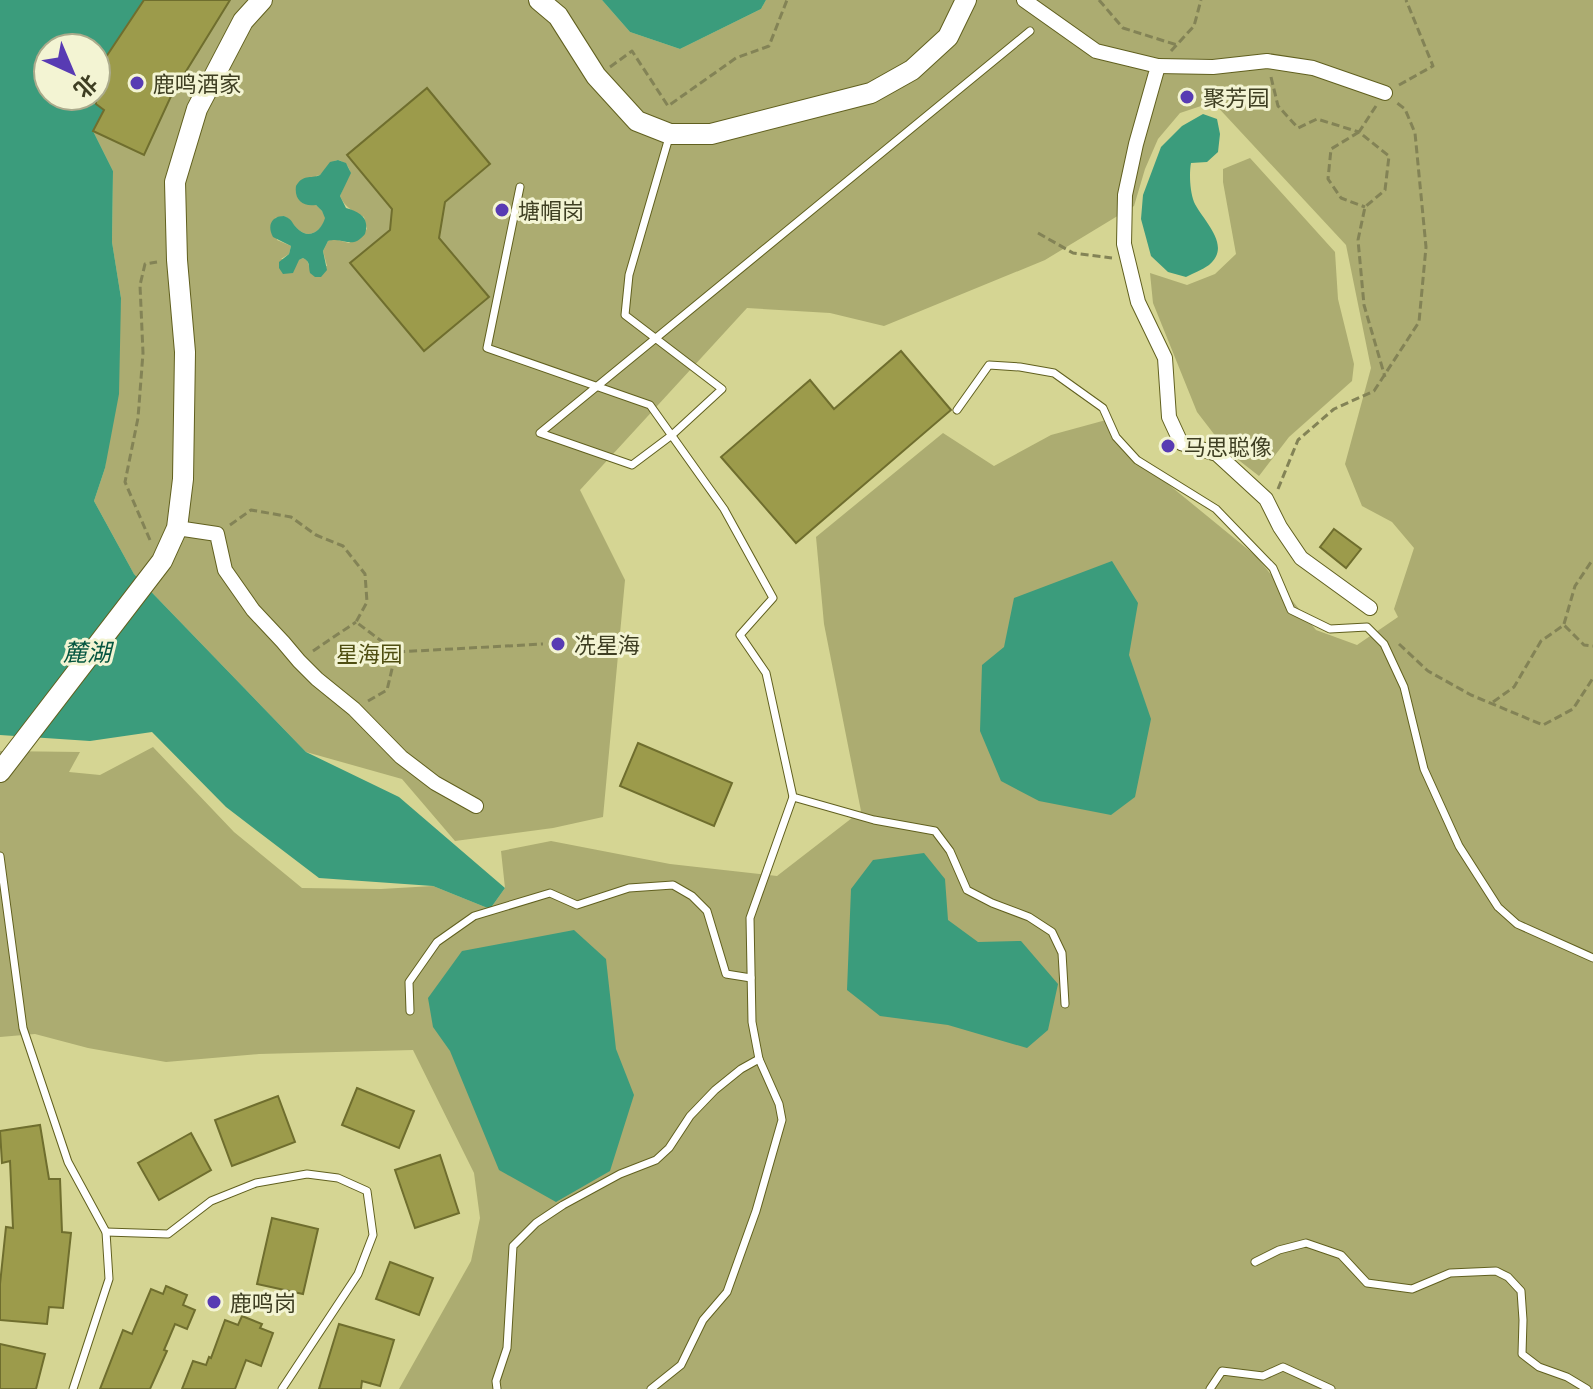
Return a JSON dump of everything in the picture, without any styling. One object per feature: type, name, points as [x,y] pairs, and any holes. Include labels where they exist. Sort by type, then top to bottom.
[{"type":"street","points":[[0,772],[162,561],[177,528],[183,479],[185,352],[177,260],[175,182],[197,109],[243,21],[262,0]]},
{"type":"street","points":[[539,0],[558,16],[596,76],[637,121],[670,134],[711,134],[871,93],[912,70],[948,37],[966,0]]},
{"type":"street","points":[[1024,0],[1096,51],[1158,66],[1213,67],[1267,61],[1313,68],[1385,93]]},
{"type":"street","points":[[1158,66],[1125,195],[1124,244],[1138,302],[1165,358],[1169,417],[1181,443],[1217,454],[1266,499],[1301,558],[1370,608]]},
{"type":"street","points":[[177,528],[217,534],[225,570],[253,610],[299,661],[354,709],[401,757],[435,783],[476,806]]},
{"type":"lane","points":[[670,134],[629,275],[625,315],[656,338],[722,389],[672,435],[632,465],[540,433],[597,387],[656,338],[1030,31]]},
{"type":"lane","points":[[520,187],[487,348],[650,405],[724,509],[773,598],[740,635],[766,673],[793,797],[750,918],[752,1022],[759,1059],[779,1104],[782,1120],[756,1211],[727,1292],[703,1320],[681,1365],[651,1389]]},
{"type":"lane","points":[[957,410],[989,365],[1054,373],[1103,408],[1116,437],[1137,460],[1216,509],[1273,568],[1291,610],[1330,629],[1367,627],[1384,644],[1404,687],[1424,769],[1459,846],[1498,907],[1517,924],[1593,958]]},
{"type":"lane","points":[[793,797],[874,820],[935,831],[950,851],[967,890],[1029,917],[1052,932],[1062,953],[1065,1004]]},
{"type":"lane","points":[[0,856],[23,1028],[68,1162],[106,1232],[109,1279],[73,1389]]},
{"type":"lane","points":[[410,1011],[409,982],[437,942],[474,916],[550,893],[577,905],[629,888],[673,885],[692,896],[707,911],[726,974],[751,978]]},
{"type":"lane","points":[[497,1389],[496,1381],[507,1348],[513,1246],[536,1223],[563,1205],[620,1174],[656,1160],[715,1090],[759,1059]]},
{"type":"lane","points":[[106,1232],[168,1234],[211,1201],[256,1183],[307,1174],[338,1178],[367,1191],[373,1235],[358,1274],[282,1389]]},
{"type":"lane","points":[[1255,1262],[1279,1250],[1306,1243],[1341,1255],[1367,1283],[1412,1289],[1450,1273],[1496,1271],[1508,1277],[1521,1291],[1522,1354],[1539,1367],[1567,1377],[1587,1389]]},
{"type":"lane","points":[[1210,1389],[1222,1371],[1263,1376],[1283,1367],[1331,1389]]},
{"type":"path","points":[[596,76],[632,51],[668,106],[736,58],[769,46],[787,0]]},
{"type":"path","points":[[1099,0],[1123,28],[1177,45]]},
{"type":"path","points":[[1158,66],[1194,26],[1201,0]]},
{"type":"path","points":[[1365,207],[1341,198],[1328,179],[1331,149],[1359,132],[1385,93],[1433,66],[1406,0]]},
{"type":"path","points":[[1267,61],[1278,106],[1298,128],[1317,119],[1359,132],[1389,156],[1385,190],[1365,207],[1358,240],[1364,305],[1385,377]]},
{"type":"path","points":[[1266,499],[1275,494],[1298,440],[1334,409],[1374,391],[1419,322],[1426,247],[1415,133],[1405,109],[1385,93]]},
{"type":"path","points":[[1038,233],[1073,253],[1111,258],[1130,266]]},
{"type":"path","points":[[162,561],[146,533],[125,482],[138,418],[142,366],[140,285],[145,264],[177,260]]},
{"type":"path","points":[[217,534],[251,510],[291,517],[316,535],[343,546],[365,574],[367,602],[356,622],[299,661]]},
{"type":"path","points":[[1492,703],[1514,687],[1541,641],[1564,625],[1575,586],[1593,559]]},
{"type":"path","points":[[356,622],[396,652],[543,644]]},
{"type":"path","points":[[1564,625],[1584,645],[1593,646]]},
{"type":"path","points":[[1394,639],[1428,671],[1471,695],[1543,725],[1573,709],[1593,678]]},
{"type":"path","points":[[354,709],[387,690],[396,652]]},
{"type":"green space","name":"星海园","points":[[230,0],[602,0],[630,32],[680,49],[761,9],[766,0],[1593,0],[1593,1389],[399,1389],[471,1261],[480,1218],[474,1173],[413,1050],[259,1054],[166,1062],[88,1048],[35,1034],[0,1037],[0,751],[80,752],[69,772],[100,775],[153,747],[234,832],[302,888],[433,886],[490,909],[505,888],[501,851],[551,841],[670,864],[777,876],[861,811],[824,624],[816,537],[943,433],[994,466],[1051,435],[1106,420],[1157,475],[1256,556],[1316,630],[1357,645],[1398,617],[1394,609],[1414,548],[1392,522],[1362,506],[1345,464],[1371,368],[1346,245],[1213,102],[1180,113],[1158,139],[1134,206],[1045,260],[884,326],[830,313],[747,308],[580,490],[625,580],[603,817],[553,828],[455,841],[402,779],[306,752],[134,574],[94,501],[105,468],[121,298],[112,242],[113,171],[93,131],[144,154],[172,94]],"holes":[[[338,160],[346,164],[350,172],[340,196],[347,206],[364,217],[367,229],[349,243],[334,239],[328,241],[323,251],[327,266],[309,266],[303,258],[281,259],[289,254],[291,246],[277,240],[275,218],[284,216],[303,233],[319,229],[326,218],[316,205],[316,176]]]},
{"type":"green space","points":[[1250,158],[1335,252],[1338,299],[1354,364],[1352,381],[1289,437],[1259,476],[1227,451],[1197,412],[1153,303],[1150,273],[1187,285],[1215,274],[1236,254],[1223,169]]},
{"type":"water","name":"麓湖","points":[[0,0],[144,0],[112,48],[112,32],[32,32],[32,112],[103,112],[93,131],[113,171],[112,242],[121,298],[119,394],[105,468],[94,501],[134,574],[306,752],[399,797],[505,888],[490,909],[433,886],[319,878],[226,807],[152,732],[90,741],[0,735]]},
{"type":"water","points":[[602,0],[766,0],[761,9],[680,49],[630,32]]},
{"type":"water","points":[[1203,114],[1217,119],[1220,134],[1218,152],[1207,162],[1191,163],[1191,188],[1194,202],[1214,233],[1218,249],[1209,265],[1186,277],[1168,272],[1151,256],[1141,219],[1143,195],[1161,147],[1182,126]]},
{"type":"water","points":[[338,160],[346,163],[351,173],[340,196],[346,208],[365,220],[365,234],[356,242],[328,241],[323,251],[327,270],[321,277],[310,273],[308,263],[303,258],[293,273],[283,274],[279,262],[289,254],[291,246],[273,237],[271,222],[284,216],[303,233],[319,229],[325,218],[322,211],[316,205],[300,202],[296,186],[304,178],[320,175],[330,162]]},
{"type":"water","points":[[1112,561],[1138,603],[1129,655],[1151,719],[1135,797],[1111,815],[1039,801],[1001,781],[980,731],[982,665],[1004,647],[1014,598]]},
{"type":"water","points":[[924,853],[945,879],[948,920],[978,942],[1021,941],[1058,984],[1048,1030],[1027,1048],[948,1025],[880,1016],[847,990],[851,889],[873,860]]},
{"type":"water","points":[[574,930],[606,959],[616,1049],[634,1095],[610,1171],[556,1202],[499,1170],[450,1051],[433,1027],[428,998],[462,951]]},
{"type":"building","name":"鹿鸣酒家","points":[[144,0],[230,0],[172,94],[144,155],[93,131],[103,112],[112,112],[112,48]]},
{"type":"building","points":[[427,88],[490,164],[445,202],[439,238],[489,297],[424,351],[350,263],[390,230],[392,209],[347,155]]},
{"type":"building","points":[[901,351],[951,410],[796,543],[721,457],[810,380],[834,409]]},
{"type":"building","points":[[1334,529],[1361,549],[1346,568],[1320,547]]},
{"type":"building","points":[[638,743],[732,783],[714,826],[620,786]]},
{"type":"building","points":[[357,1088],[414,1111],[399,1148],[342,1125]]},
{"type":"building","points":[[278,1096],[295,1142],[232,1166],[215,1120]]},
{"type":"building","points":[[40,1125],[49,1179],[60,1179],[62,1232],[71,1233],[63,1308],[49,1307],[47,1324],[0,1320],[6,1227],[13,1228],[10,1161],[2,1163],[0,1131]]},
{"type":"building","points":[[191,1133],[211,1170],[159,1200],[138,1163]]},
{"type":"building","points":[[440,1155],[459,1213],[415,1228],[395,1170]]},
{"type":"building","points":[[272,1218],[318,1229],[303,1294],[257,1284]]},
{"type":"building","points":[[390,1262],[433,1278],[419,1315],[376,1299]]},
{"type":"building","points":[[166,1286],[187,1295],[183,1305],[195,1310],[187,1329],[175,1324],[150,1389],[100,1389],[123,1330],[132,1334],[151,1289],[163,1294]]},
{"type":"building","points":[[242,1316],[262,1324],[260,1328],[273,1333],[261,1366],[246,1360],[235,1389],[182,1389],[193,1361],[206,1365],[211,1358],[225,1320],[238,1325]]},
{"type":"building","points":[[339,1324],[394,1340],[380,1386],[362,1381],[361,1389],[319,1389]]},
{"type":"building","points":[[0,1344],[45,1354],[36,1389],[0,1389]]},
{"type":"place","name":"鹿鸣酒家","points":[[137,83]]},
{"type":"place","name":"聚芳园","points":[[1187,97]]},
{"type":"place","name":"塘帽岗","points":[[502,210]]},
{"type":"place","name":"马思聪像","points":[[1168,446]]},
{"type":"place","name":"冼星海","points":[[558,644]]},
{"type":"place","name":"鹿鸣岗","points":[[214,1302]]}]
